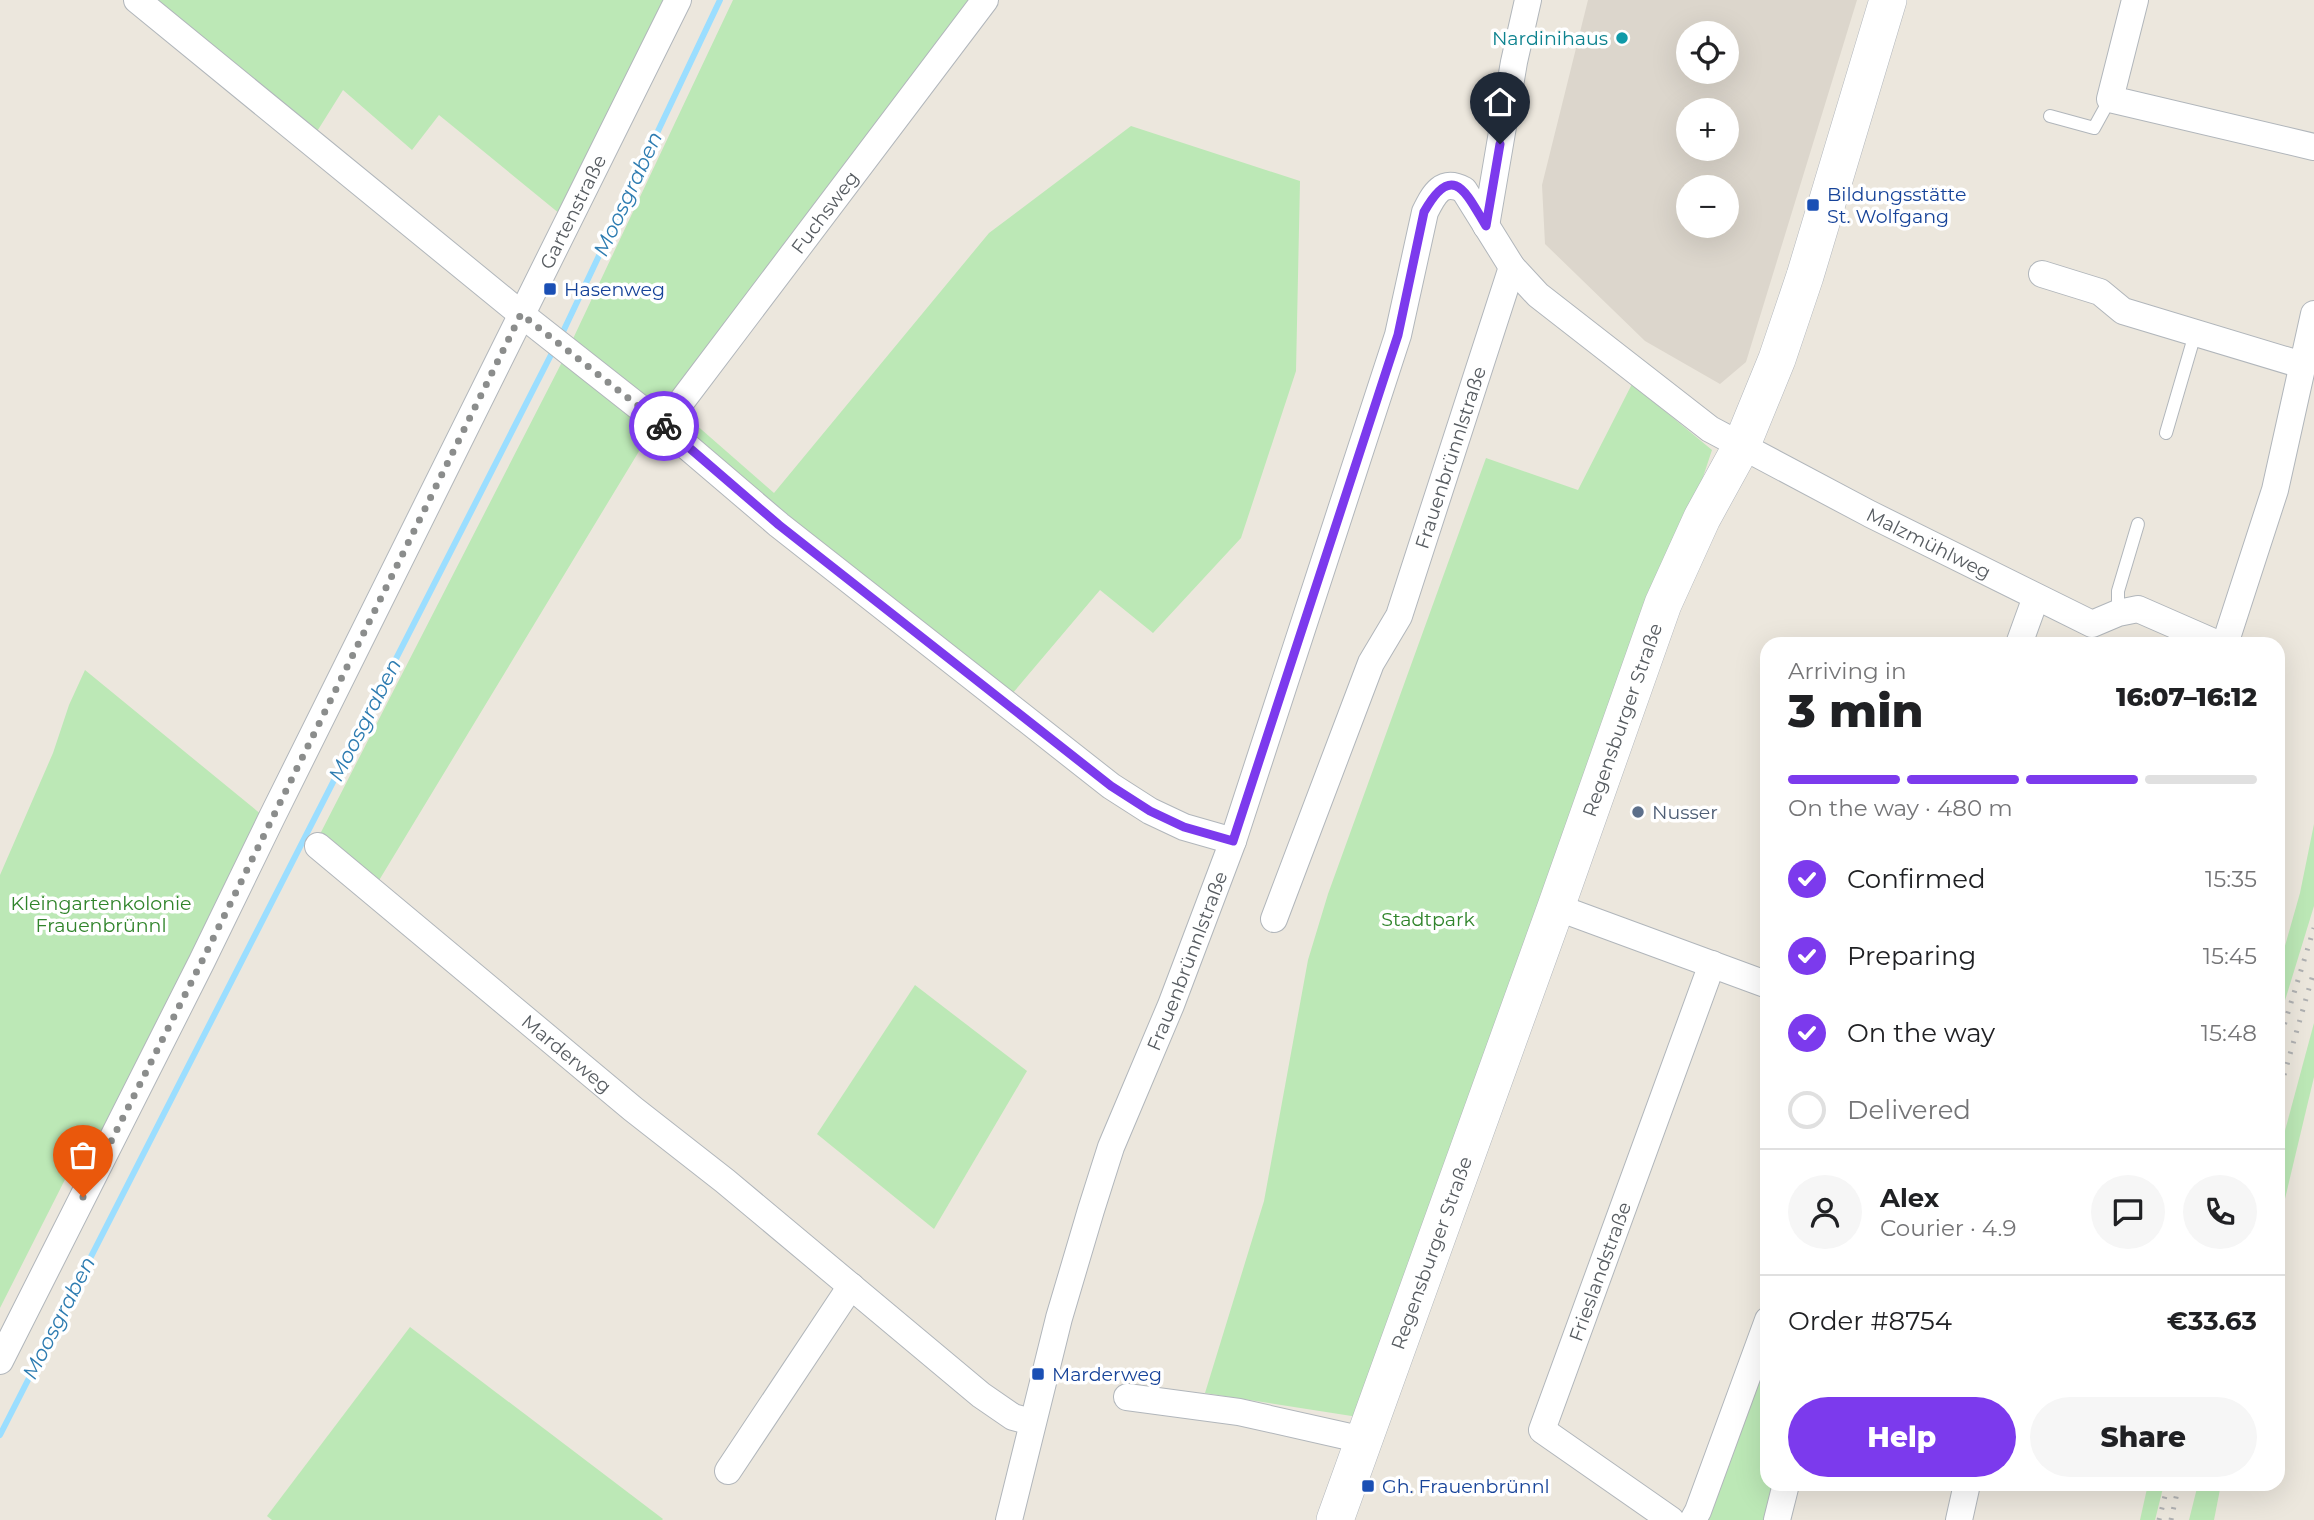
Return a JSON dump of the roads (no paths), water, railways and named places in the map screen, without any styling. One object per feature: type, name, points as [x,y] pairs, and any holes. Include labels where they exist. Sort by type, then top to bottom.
[{"type":"street","points":[[137,0],[521,314],[663,426],[779,525],[1111,786],[1150,811],[1184,827],[1233,841]]},
{"type":"street","name":"Gartenstraße","points":[[0,1361],[202,961],[678,0]]},
{"type":"street","name":"Fuchsweg","points":[[663,426],[985,0]]},
{"type":"street","points":[[1486,226],[1514,62],[1528,0]]},
{"type":"street","name":"Regensburger Straße","points":[[1335,1520],[1663,604],[1702,518],[1741,447],[1777,359],[1888,0]]},
{"type":"street","points":[[2135,0],[2109,100],[2314,147]]},
{"type":"street","name":"Frauenbrünnlstraße","points":[[1009,1520],[1059,1318],[1111,1147],[1166,1017],[1233,841],[1398,335],[1424,212],[1432,197],[1443,187],[1455,184],[1464,190],[1512,267],[1538,295],[1710,429],[1741,447]]},
{"type":"street","name":"Frauenbrünnlstraße","points":[[1274,919],[1371,663],[1399,617],[1512,267]]},
{"type":"street","points":[[2042,274],[2100,292],[2123,311],[2302,365]]},
{"type":"street","points":[[2227,637],[2275,490],[2314,314]]},
{"type":"street","name":"Malzmühlweg","points":[[1741,447],[2092,624],[2138,609],[2202,637]]},
{"type":"street","points":[[2022,637],[2036,597]]},
{"type":"street","name":"Marderweg","points":[[318,846],[981,1395],[1013,1417],[1032,1422]]},
{"type":"street","points":[[1556,907],[1760,982]]},
{"type":"street","name":"Frieslandstraße","points":[[1671,1520],[1542,1430],[1712,964]]},
{"type":"street","points":[[729,1471],[850,1286]]},
{"type":"street","points":[[1693,1520],[1760,1342]]},
{"type":"street","points":[[1127,1397],[1239,1412],[1349,1437],[1364,1443]]},
{"type":"street","points":[[1777,1520],[1784,1491]]},
{"type":"street","points":[[1959,1520],[1965,1491]]},
{"type":"lane","points":[[2050,116],[2094,128],[2109,100]]},
{"type":"lane","points":[[2166,433],[2195,334]]},
{"type":"lane","points":[[2119,613],[2118,592],[2138,524]]},
{"type":"waterway","name":"Moosgraben","points":[[561,336],[720,0]]},
{"type":"waterway","name":"Moosgraben","points":[[0,1435],[554,349]]},
{"type":"railway","points":[[2285,1022],[2314,928]]},
{"type":"railway","points":[[2285,1072],[2314,971]]},
{"type":"railway","points":[[2159,1520],[2166,1491]]},
{"type":"railway","points":[[2171,1520],[2177,1491]]},
{"type":"place","name":"Nardinihaus","points":[[1622,38]]},
{"type":"place","name":"Bildungsstätte St. Wolfgang","points":[[1813,205]]},
{"type":"place","name":"Hasenweg","points":[[550,289]]},
{"type":"place","name":"Nusser","points":[[1638,812]]},
{"type":"place","name":"Marderweg","points":[[1038,1374]]},
{"type":"place","name":"Gh. Frauenbrünnl","points":[[1368,1486]]},
{"type":"park label","name":"Kleingartenkolonie Frauenbrünnl","points":[[101,914]]},
{"type":"park label","name":"Stadtpark","points":[[1428,919]]}]
